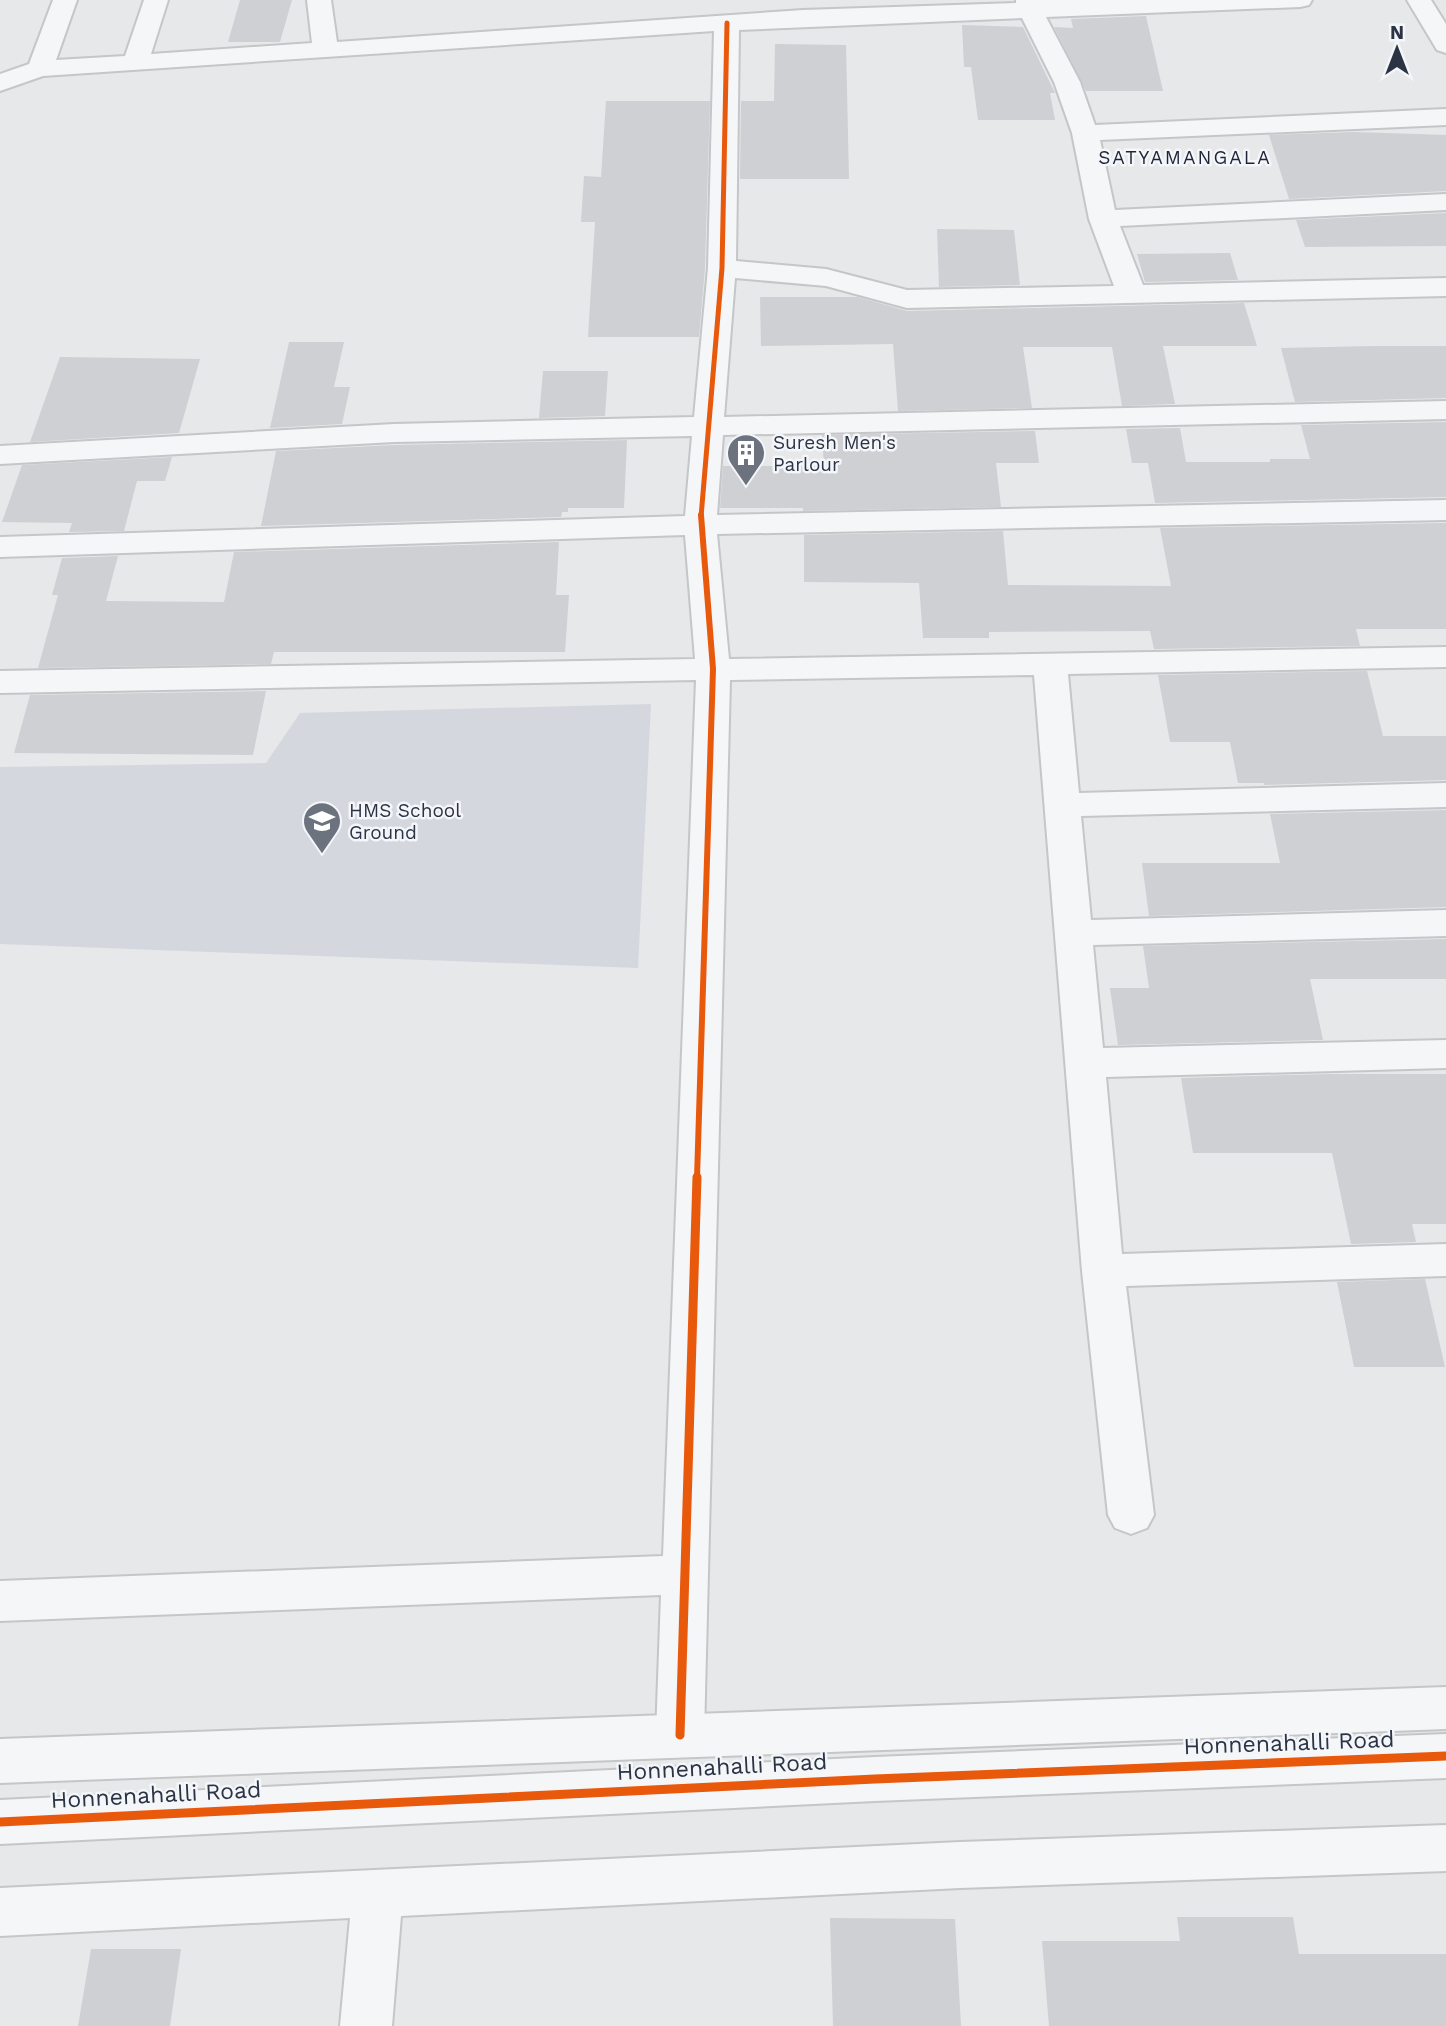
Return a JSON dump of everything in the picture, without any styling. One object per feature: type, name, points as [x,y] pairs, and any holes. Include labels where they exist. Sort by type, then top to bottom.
[{"type":"street","points":[[40,69],[65,0]]},
{"type":"street","points":[[136,62],[156,0]]},
{"type":"street","points":[[319,0],[326,49]]},
{"type":"street","points":[[0,83],[40,69],[727,23],[801,9],[1300,0]]},
{"type":"street","points":[[1419,0],[1446,45]]},
{"type":"street","points":[[1029,5],[1067,82],[1085,133],[1103,219],[1132,295]]},
{"type":"street","points":[[680,1735],[713,669],[700,526],[722,268],[727,23]]},
{"type":"street","points":[[1085,133],[1446,117]]},
{"type":"street","points":[[1103,219],[1446,202]]},
{"type":"street","points":[[722,268],[836,279],[856,283],[887,297],[907,299],[1446,288]]},
{"type":"street","points":[[0,455],[394,433],[1446,410]]},
{"type":"street","points":[[0,547],[700,526],[1446,510]]},
{"type":"street","points":[[0,682],[1446,657]]},
{"type":"street","points":[[1050,664],[1103,1271],[1131,1515]]},
{"type":"street","points":[[1062,805],[1446,795]]},
{"type":"street","points":[[1073,933],[1446,923]]},
{"type":"street","points":[[1085,1063],[1446,1054]]},
{"type":"street","points":[[1103,1271],[1446,1259]]},
{"type":"street","points":[[0,1601],[684,1575]]},
{"type":"street","name":"Honnenahalli Road","points":[[0,1761],[1446,1708]]},
{"type":"street","name":"Honnenahalli Road","points":[[0,1822],[875,1779],[1446,1756]]},
{"type":"street","points":[[0,1912],[960,1865],[1446,1848]]},
{"type":"street","points":[[366,2026],[378,1893]]},
{"type":"shaded area","name":"HMS School Ground","points":[[651,704],[638,968],[0,944],[0,767],[266,763],[300,713]]},
{"type":"building","points":[[240,0],[292,0],[280,42],[228,42]]},
{"type":"building","points":[[1146,16],[1163,91],[1086,91],[1054,27],[1073,28],[1071,19]]},
{"type":"building","points":[[962,25],[1023,27],[1055,93],[1050,93],[1055,120],[978,120],[971,67],[964,67]]},
{"type":"building","points":[[775,44],[846,45],[849,179],[740,179],[741,101],[774,101]]},
{"type":"building","points":[[606,101],[710,101],[705,268],[699,337],[588,337],[595,222],[581,222],[584,176],[601,177]]},
{"type":"building","points":[[1354,132],[1446,135],[1446,191],[1289,199],[1269,135]]},
{"type":"building","points":[[1446,213],[1446,246],[1305,247],[1296,220]]},
{"type":"building","points":[[937,229],[1014,230],[1020,285],[939,287]]},
{"type":"building","points":[[1230,253],[1238,280],[1145,282],[1137,254]]},
{"type":"building","points":[[760,297],[858,297],[907,311],[1244,303],[1257,346],[1163,346],[1175,404],[1122,406],[1112,347],[1023,347],[1032,408],[898,411],[893,344],[761,346]]},
{"type":"building","points":[[289,342],[344,342],[334,387],[350,387],[342,424],[270,428]]},
{"type":"building","points":[[1446,346],[1446,398],[1295,402],[1281,348]]},
{"type":"building","points":[[60,357],[200,359],[179,433],[30,442]]},
{"type":"building","points":[[543,371],[608,371],[605,416],[539,418]]},
{"type":"building","points":[[1446,422],[1446,497],[1155,503],[1148,463],[1132,463],[1126,429],[1180,428],[1186,462],[1270,462],[1270,459],[1310,459],[1301,425]]},
{"type":"building","points":[[1035,431],[1039,463],[996,463],[1001,507],[803,511],[803,508],[720,508],[723,466],[824,466],[822,435]]},
{"type":"building","points":[[627,440],[624,508],[568,508],[568,512],[562,512],[561,517],[261,526],[276,451],[394,445]]},
{"type":"building","points":[[172,457],[165,481],[137,481],[124,531],[69,532],[72,523],[2,522],[22,465]]},
{"type":"building","points":[[1446,523],[1446,629],[1356,629],[1360,646],[1154,649],[1150,631],[989,632],[989,638],[923,638],[919,583],[804,582],[804,535],[1003,531],[1008,585],[1171,586],[1160,528]]},
{"type":"building","points":[[559,542],[556,595],[569,595],[565,652],[274,652],[271,664],[38,668],[58,595],[52,595],[62,558],[118,556],[106,601],[224,602],[234,552]]},
{"type":"building","points":[[1367,671],[1383,736],[1446,736],[1446,780],[1264,785],[1238,783],[1230,742],[1170,742],[1158,675]]},
{"type":"building","points":[[266,691],[253,755],[14,753],[30,695]]},
{"type":"building","points":[[1446,810],[1446,907],[1149,916],[1142,863],[1280,863],[1270,814]]},
{"type":"building","points":[[1446,939],[1446,979],[1310,979],[1323,1040],[1118,1045],[1110,988],[1149,988],[1143,946]]},
{"type":"building","points":[[1446,1074],[1446,1224],[1412,1224],[1416,1242],[1351,1244],[1332,1153],[1193,1153],[1181,1078]]},
{"type":"building","points":[[1425,1279],[1445,1367],[1354,1367],[1337,1282]]},
{"type":"building","points":[[1177,1917],[1293,1917],[1299,1954],[1446,1954],[1446,2026],[1049,2026],[1042,1941],[1180,1941]]},
{"type":"building","points":[[830,1918],[955,1919],[961,2026],[833,2026]]},
{"type":"building","points":[[91,1949],[181,1949],[170,2026],[78,2026]]},
{"type":"cycle path","points":[[680,1735],[713,669],[700,525],[722,268],[727,23]]},
{"type":"cycle path","points":[[0,1822],[875,1779],[1446,1756]]},
{"type":"place","name":"Suresh Men's Parlour","points":[[746,487]]},
{"type":"place","name":"HMS School Ground","points":[[322,855]]},
{"type":"district","name":"SATYAMANGALA","points":[[1185,157]]}]
